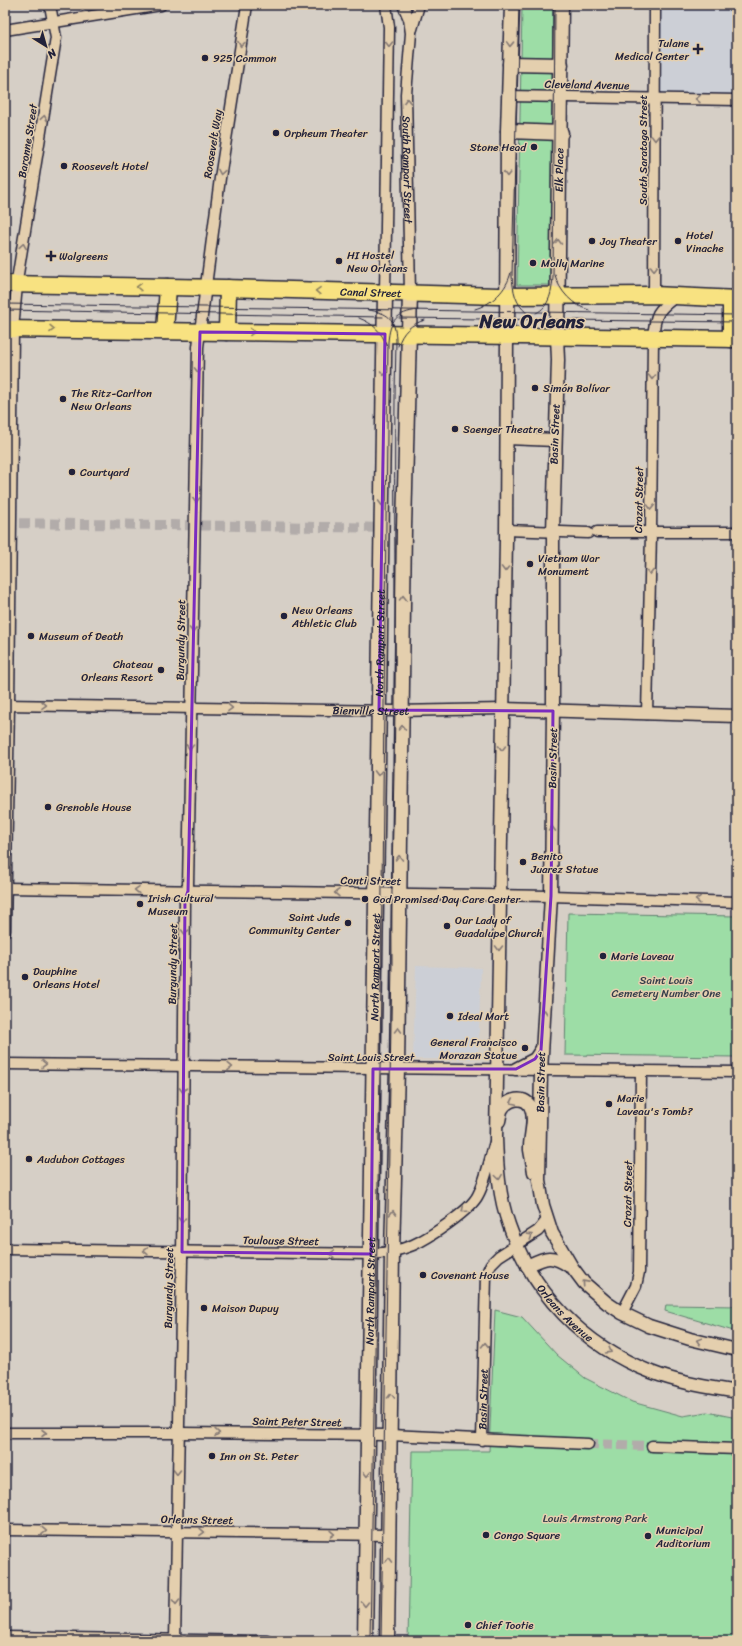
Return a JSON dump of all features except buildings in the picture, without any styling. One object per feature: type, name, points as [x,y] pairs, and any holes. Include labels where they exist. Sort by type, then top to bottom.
[{"type":"main road","points":[[507,336],[508,131],[512,5]]},
{"type":"main road","name":"Elk Place","points":[[557,336],[562,5]]},
{"type":"main road","points":[[510,64],[561,65]]},
{"type":"main road","points":[[508,131],[560,133]]},
{"type":"main road","name":"Canal Street","points":[[11,284],[228,288],[506,296],[677,296],[734,299]]},
{"type":"main road","points":[[165,331],[168,287]]},
{"type":"main road","points":[[227,332],[228,288]]},
{"type":"main road","name":"North Rampart Street","points":[[365,1641],[385,293]]},
{"type":"main road","name":"South Rampart Street","points":[[409,334],[410,293]]},
{"type":"main road","points":[[9,329],[734,339],[734,299]]},
{"type":"main road","name":"North Rampart Street","points":[[387,1641],[392,1252],[397,1069],[404,528],[409,334]]},
{"type":"street","name":"Baronne Street","points":[[5,931],[9,329],[11,284],[56,38],[50,5]]},
{"type":"street","points":[[5,30],[161,5]]},
{"type":"street","name":"Roosevelt Way","points":[[206,288],[220,178],[248,5]]},
{"type":"street","name":"South Rampart Street","points":[[385,293],[389,27],[386,5]]},
{"type":"street","name":"South Rampart Street","points":[[403,5],[409,19],[411,32],[406,94],[410,293]]},
{"type":"street","points":[[411,32],[419,5]]},
{"type":"street","name":"South Saratoga Street","points":[[654,296],[655,5]]},
{"type":"street","name":"Cleveland Avenue","points":[[509,96],[737,100]]},
{"type":"street","name":"Burgundy Street","points":[[175,1640],[182,1252],[185,900],[188,891],[198,347],[206,288]]},
{"type":"street","name":"Crozat Street","points":[[647,714],[651,533],[652,338],[654,320],[657,314],[664,305],[677,296]]},
{"type":"street","points":[[496,1138],[506,530],[507,336]]},
{"type":"street","name":"Basin Street","points":[[540,1186],[541,1050],[551,896],[553,532],[558,360],[557,336]]},
{"type":"street","points":[[507,438],[555,440]]},
{"type":"street","points":[[506,530],[592,533],[737,532]]},
{"type":"street","name":"Bienville Street","points":[[7,705],[379,710],[503,709],[737,716]]},
{"type":"street","name":"Conti Street","points":[[5,888],[399,893],[737,902]]},
{"type":"street","points":[[516,1070],[535,1059],[541,1050]]},
{"type":"street","name":"Saint Louis Street","points":[[5,1064],[373,1069],[497,1068],[541,1071],[737,1072]]},
{"type":"street","name":"Crozat Street","points":[[622,1313],[636,1286],[639,1272],[641,1071]]},
{"type":"street","points":[[496,1138],[502,1109],[513,1100],[525,1100],[530,1105],[533,1112],[530,1149],[534,1174],[540,1186],[547,1220],[552,1233],[572,1268],[594,1293],[622,1313],[648,1326],[690,1339],[737,1350]]},
{"type":"street","name":"Toulouse Street","points":[[5,1249],[371,1254],[392,1252],[423,1240],[455,1218],[472,1204],[478,1194],[496,1138]]},
{"type":"street","name":"Orleans Avenue","points":[[496,1138],[497,1162],[508,1224],[527,1266],[544,1293],[560,1312],[590,1339],[633,1365],[664,1377],[737,1392]]},
{"type":"street","name":"Basin Street","points":[[482,1440],[486,1275],[491,1264],[499,1256],[538,1231],[547,1220]]},
{"type":"street","points":[[527,1266],[544,1258],[551,1257],[559,1259],[572,1268]]},
{"type":"street","name":"Saint Peter Street","points":[[5,1433],[390,1435],[588,1444]]},
{"type":"street","points":[[652,1446],[737,1449]]},
{"type":"street","name":"Orleans Street","points":[[5,1530],[389,1535]]},
{"type":"street","points":[[5,1637],[268,1641]]},
{"type":"highlighted area","points":[[200,332],[385,334],[379,710],[553,711],[551,896],[541,1050],[535,1059],[516,1069],[373,1069],[371,1254],[182,1252],[185,900],[188,891]]},
{"type":"shaded area","name":"Tulane Medical Center","points":[[661,5],[737,5],[737,94],[659,93]]},
{"type":"shaded area","points":[[416,966],[481,968],[478,1059],[413,1059]]},
{"type":"green space","points":[[522,5],[553,5],[550,285],[517,285]]},
{"type":"green space","name":"Saint Louis Cemetery Number One","points":[[568,913],[737,916],[737,1057],[565,1055]]},
{"type":"green space","points":[[666,1305],[737,1306],[737,1332],[665,1311]]},
{"type":"green space","name":"Louis Armstrong Park","points":[[495,1310],[522,1317],[557,1355],[585,1378],[632,1402],[683,1416],[707,1412],[737,1418],[737,1641],[408,1641],[412,1451],[489,1451]]},
{"type":"tunnel","points":[[5,523],[404,528]]},
{"type":"tunnel","points":[[588,1444],[652,1446]]},
{"type":"tram line","points":[[519,5],[512,276],[517,301],[527,313]]},
{"type":"tram line","points":[[536,313],[544,307],[549,298],[553,277],[555,5]]},
{"type":"tram line","points":[[475,309],[487,304],[498,295],[506,285],[511,272]]},
{"type":"tram line","points":[[555,275],[563,292],[572,301],[589,310]]},
{"type":"tram line","points":[[5,304],[737,315]]},
{"type":"tram line","points":[[5,310],[383,317]]},
{"type":"tram line","points":[[368,310],[381,313],[390,318],[394,326],[396,340],[395,709],[381,1641]]},
{"type":"tram line","points":[[370,1641],[380,1069],[388,342],[390,328],[396,319],[404,313],[418,310]]},
{"type":"tram line","points":[[359,318],[369,323],[376,329],[382,336],[387,346]]},
{"type":"tram line","points":[[399,318],[737,322]]},
{"type":"tram line","points":[[398,346],[402,337],[411,326],[425,320]]},
{"type":"place","name":"Tulane Medical Center","points":[[698,49]]},
{"type":"place","name":"925 Common","points":[[205,58]]},
{"type":"place","name":"Orpheum Theater","points":[[276,133]]},
{"type":"place","name":"Stone Head","points":[[534,147]]},
{"type":"place","name":"Roosevelt Hotel","points":[[64,166]]},
{"type":"place","name":"Joy Theater","points":[[592,241]]},
{"type":"place","name":"Hotel Vinache","points":[[678,241]]},
{"type":"place","name":"Walgreens","points":[[51,256]]},
{"type":"place","name":"HI Hostel New Orleans","points":[[339,261]]},
{"type":"place","name":"Molly Marine","points":[[533,263]]},
{"type":"place","name":"Simón Bolívar","points":[[535,388]]},
{"type":"place","name":"The Ritz-Carlton New Orleans","points":[[63,399]]},
{"type":"place","name":"Saenger Theatre","points":[[455,429]]},
{"type":"place","name":"Courtyard","points":[[72,472]]},
{"type":"place","name":"Vietnam War Monument","points":[[530,564]]},
{"type":"place","name":"New Orleans Athletic Club","points":[[284,616]]},
{"type":"place","name":"Museum of Death","points":[[31,636]]},
{"type":"place","name":"Chateau Orleans Resort","points":[[161,670]]},
{"type":"place","name":"Grenoble House","points":[[48,807]]},
{"type":"place","name":"Benito Juarez Statue","points":[[523,862]]},
{"type":"place","name":"God Promised Day Care Center","points":[[365,899]]},
{"type":"place","name":"Irish Cultural Museum","points":[[140,904]]},
{"type":"place","name":"Saint Jude Community Center","points":[[348,923]]},
{"type":"place","name":"Our Lady of Guadalupe Church","points":[[447,926]]},
{"type":"place","name":"Marie Laveau","points":[[603,956]]},
{"type":"place","name":"Dauphine Orleans Hotel","points":[[25,977]]},
{"type":"place","name":"Ideal Mart","points":[[450,1016]]},
{"type":"place","name":"General Francisco Morazan Statue","points":[[525,1048]]},
{"type":"place","name":"Marie Laveau's Tomb?","points":[[609,1104]]},
{"type":"place","name":"Audubon Cottages","points":[[29,1159]]},
{"type":"place","name":"Covenant House","points":[[423,1275]]},
{"type":"place","name":"Maison Dupuy","points":[[204,1308]]},
{"type":"place","name":"Inn on St. Peter","points":[[212,1456]]},
{"type":"place","name":"Congo Square","points":[[486,1535]]},
{"type":"place","name":"Municipal Auditorium","points":[[648,1536]]},
{"type":"place","name":"Chief Tootie","points":[[468,1625]]},
{"type":"district","name":"New Orleans","points":[[532,321]]}]
